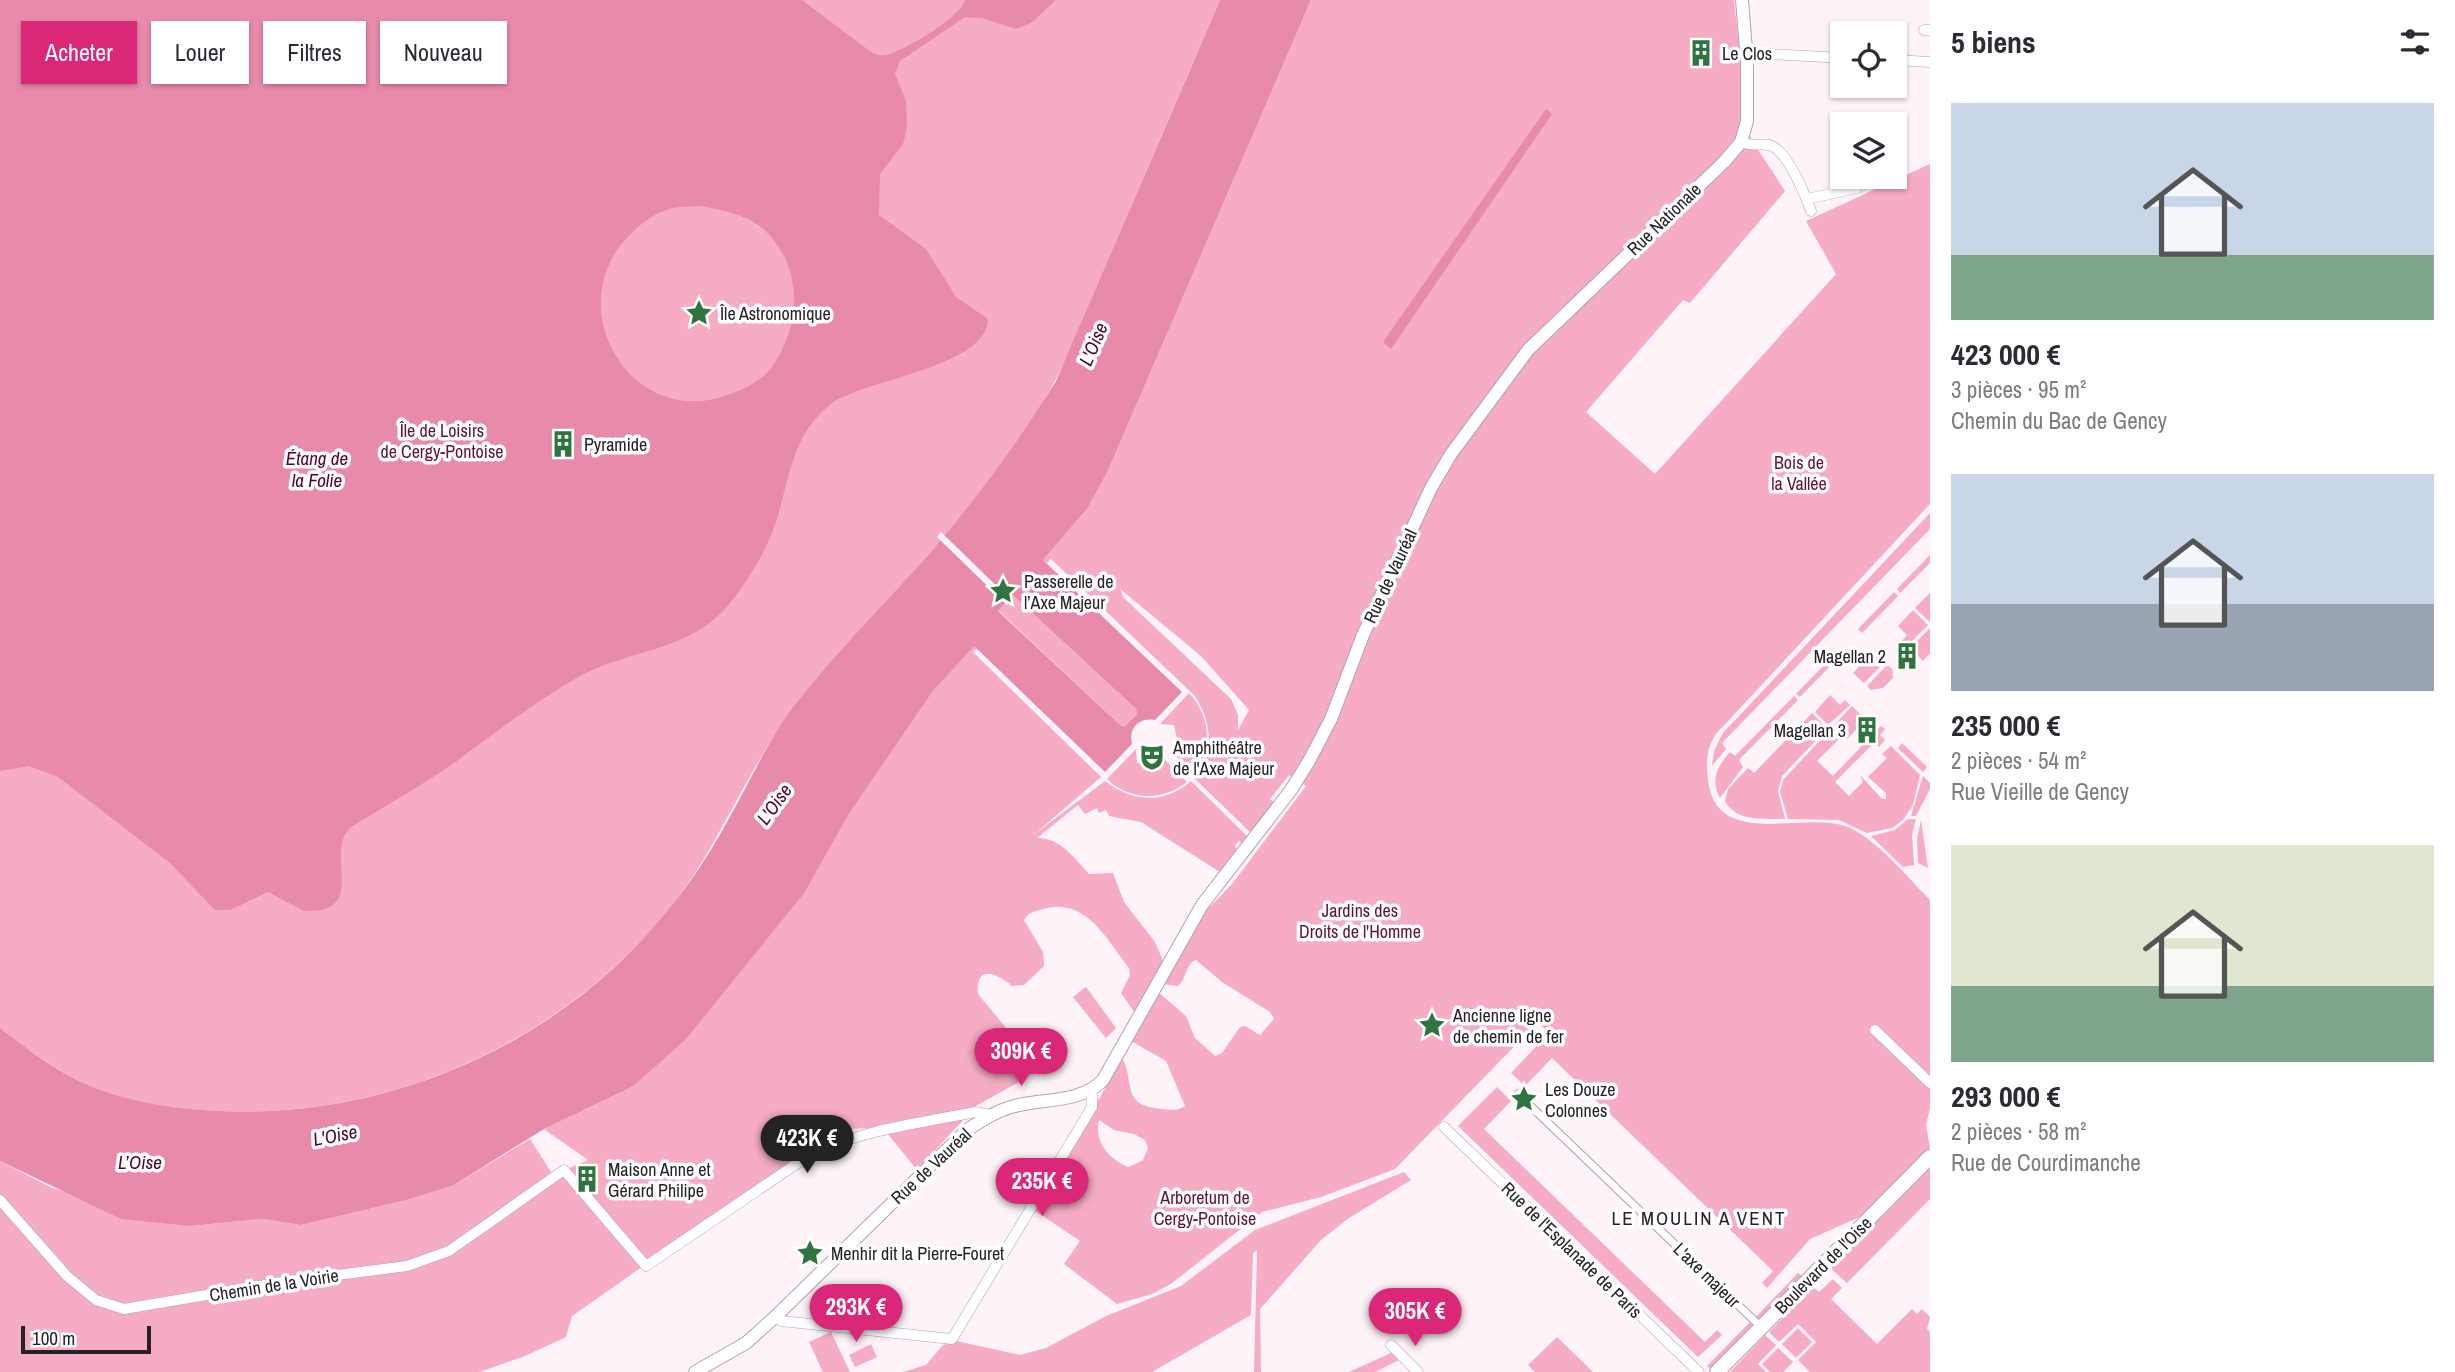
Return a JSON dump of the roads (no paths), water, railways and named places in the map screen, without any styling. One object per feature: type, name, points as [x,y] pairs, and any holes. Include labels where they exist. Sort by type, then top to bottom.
[{"type":"main road","name":"Boulevard de l'Oise","points":[[1717,1372],[1930,1157]]},
{"type":"street","points":[[1742,0],[1747,121],[1741,142],[1754,146],[1769,145],[1784,155],[1811,211]]},
{"type":"street","points":[[1746,53],[1830,57]]},
{"type":"street","points":[[1907,61],[1930,62]]},
{"type":"street","name":"Rue Nationale","points":[[1490,402],[1528,350],[1724,162],[1741,142]]},
{"type":"street","points":[[1807,199],[1852,189]]},
{"type":"street","name":"Rue de Vauréal","points":[[695,1372],[746,1343],[967,1130],[991,1115],[1012,1107],[1092,1091],[1103,1080],[1202,905],[1291,790],[1309,761],[1331,719],[1363,635],[1431,488],[1451,454],[1490,402]]},
{"type":"street","points":[[1875,1030],[1930,1083]]},
{"type":"street","points":[[776,1316],[781,1321],[952,1339],[1092,1107],[1092,1091]]},
{"type":"street","name":"L'axe majeur","points":[[1518,1094],[1761,1327]]},
{"type":"street","name":"Chemin de la Voirie","points":[[0,1200],[67,1276],[96,1300],[124,1309],[407,1266],[449,1251],[565,1170],[646,1266],[811,1154],[863,1135],[975,1112],[991,1115]]},
{"type":"street","name":"Rue de l'Esplanade de Paris","points":[[1444,1128],[1699,1372]]},
{"type":"street","points":[[1391,1345],[1418,1372]]},
{"type":"water","name":"Étang de la Folie","points":[[0,0],[802,0],[871,52],[887,55],[906,47],[943,24],[965,0],[1056,0],[1031,23],[1016,29],[982,18],[965,17],[900,61],[895,74],[906,101],[907,127],[903,144],[880,174],[879,215],[926,249],[956,297],[988,319],[983,335],[968,349],[946,361],[847,395],[831,404],[805,433],[791,467],[769,540],[749,577],[723,611],[691,635],[598,667],[580,676],[441,771],[351,827],[343,838],[341,892],[336,903],[324,909],[304,911],[268,892],[230,910],[215,910],[170,863],[58,777],[29,766],[0,771]],"holes":[[[701,206],[732,213],[761,227],[785,258],[794,295],[793,314],[782,350],[772,367],[761,378],[725,396],[685,401],[656,393],[632,376],[614,353],[603,326],[601,296],[608,266],[626,239],[640,225],[657,214],[669,209]]]},
{"type":"water","name":"L’Oise","points":[[1220,0],[1311,0],[1107,473],[1087,509],[1043,560],[1182,692],[1155,720],[1144,720],[1136,725],[1132,733],[1132,744],[1105,772],[974,646],[933,691],[849,814],[805,892],[686,1039],[632,1087],[544,1129],[452,1186],[407,1200],[301,1225],[262,1219],[191,1226],[121,1219],[0,1161],[0,1028],[57,1069],[95,1088],[126,1098],[157,1105],[204,1110],[282,1110],[343,1102],[403,1088],[461,1066],[517,1039],[568,1005],[616,966],[678,898],[712,848],[784,719],[824,669],[958,520],[1009,452],[1056,381]],"holes":[[[1012,594],[1136,709],[1137,714],[1125,726],[1120,725],[998,611]]]},
{"type":"water","points":[[1546,109],[1552,114],[1391,349],[1383,342]]},
{"type":"place","name":"Le Clos","points":[[1701,53]]},
{"type":"place","name":"Île Astronomique","points":[[699,313]]},
{"type":"place","name":"Pyramide","points":[[563,444]]},
{"type":"place","name":"Passerelle de l’Axe Majeur","points":[[1003,591]]},
{"type":"place","name":"Magellan 2","points":[[1907,656]]},
{"type":"place","name":"Magellan 3","points":[[1867,730]]},
{"type":"place","name":"Amphithéâtre de l'Axe Majeur","points":[[1152,757]]},
{"type":"place","name":"Ancienne ligne de chemin de fer","points":[[1432,1025]]},
{"type":"place","name":"Les Douze Colonnes","points":[[1524,1099]]},
{"type":"place","name":"Maison Anne et Gérard Philipe","points":[[587,1179]]},
{"type":"place","name":"Menhir dit la Pierre-Fouret","points":[[810,1253]]},
{"type":"district","name":"LE MOULIN A VENT","points":[[1699,1218]]},
{"type":"water label","name":"L'Oise","points":[[1093,344]]},
{"type":"water label","name":"L'Oise","points":[[774,804]]},
{"type":"water label","name":"L'Oise","points":[[335,1135]]},
{"type":"park label","name":"Île de Loisirs de Cergy-Pontoise","points":[[442,440]]},
{"type":"park label","name":"Bois de la Vallée","points":[[1799,472]]},
{"type":"park label","name":"Jardins des Droits de l'Homme","points":[[1360,920]]},
{"type":"park label","name":"Arboretum de Cergy‐Pontoise","points":[[1205,1207]]}]
